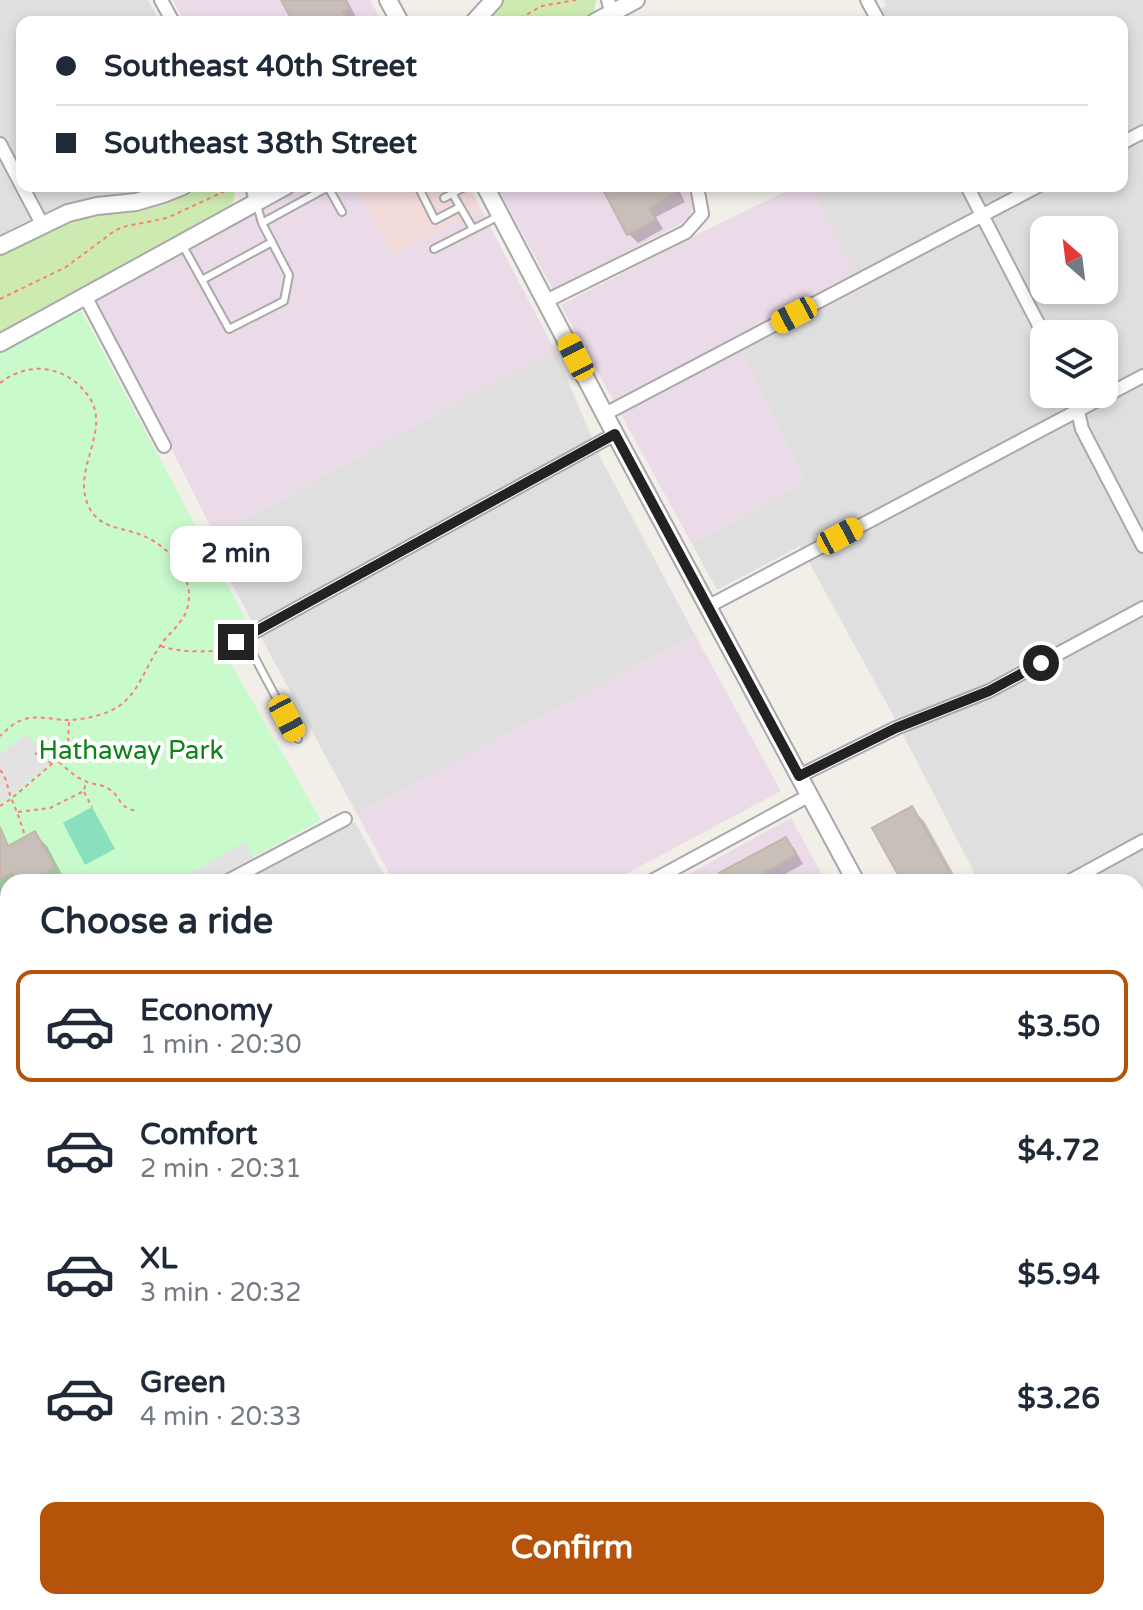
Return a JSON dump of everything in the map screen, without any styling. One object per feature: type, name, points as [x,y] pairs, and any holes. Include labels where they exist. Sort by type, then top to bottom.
[{"type":"street","points":[[479,16],[494,0]]},
{"type":"street","points":[[611,12],[636,0]]},
{"type":"street","points":[[0,144],[16,175]]},
{"type":"street","points":[[25,192],[42,224]]},
{"type":"street","points":[[0,246],[68,213],[136,202],[168,192]]},
{"type":"street","points":[[488,192],[852,874]]},
{"type":"street","points":[[546,301],[686,232],[702,214],[698,192]]},
{"type":"street","points":[[970,192],[1036,320]]},
{"type":"street","points":[[605,414],[1026,192]]},
{"type":"street","points":[[0,343],[181,243],[254,194]]},
{"type":"street","points":[[85,296],[164,446]]},
{"type":"street","points":[[709,606],[1143,376]]},
{"type":"street","points":[[1077,410],[1082,429],[1143,546]]},
{"type":"street","points":[[241,639],[615,434]]},
{"type":"street","points":[[799,776],[896,728],[989,691],[1143,608]]},
{"type":"street","points":[[665,874],[810,795]]},
{"type":"street","points":[[241,874],[345,819]]},
{"type":"street","points":[[1083,874],[1143,841]]},
{"type":"lane","points":[[262,223],[319,192]]},
{"type":"lane","points":[[331,192],[342,212]]},
{"type":"lane","points":[[422,192],[435,220],[460,207]]},
{"type":"lane","points":[[444,198],[452,193],[473,229]]},
{"type":"lane","points":[[181,243],[229,329],[284,301],[289,275],[262,223],[254,194]]},
{"type":"lane","points":[[434,249],[501,215]]},
{"type":"lane","points":[[202,280],[272,242]]},
{"type":"lane","points":[[241,639],[254,656],[298,739]]},
{"type":"path","points":[[524,16],[542,6],[576,0]]},
{"type":"path","points":[[0,299],[66,267],[122,227],[167,218],[223,192]]},
{"type":"path","points":[[0,383],[36,368],[58,372],[76,381],[90,397],[97,412],[97,428],[86,463],[84,486],[89,508],[102,523],[149,538],[173,557],[184,572],[188,589],[188,606],[182,621],[160,646],[140,682],[122,705],[110,711],[69,720],[28,718],[15,722],[0,736]]},
{"type":"path","points":[[160,646],[171,650],[215,651],[241,639]]},
{"type":"path","points":[[0,806],[59,761],[68,745],[69,720]]},
{"type":"path","points":[[35,753],[53,763]]},
{"type":"path","points":[[59,761],[86,782],[112,790],[126,809],[137,811]]},
{"type":"path","points":[[0,770],[7,778],[11,799],[25,836]]},
{"type":"path","points":[[86,782],[84,791],[92,807]]},
{"type":"path","points":[[18,812],[50,808],[84,791]]},
{"type":"shaded area","points":[[0,0],[148,0],[157,16],[16,16],[16,192],[142,192],[55,208],[0,236]]},
{"type":"shaded area","points":[[173,0],[370,0],[379,16],[181,16]]},
{"type":"shaded area","points":[[884,0],[1143,0],[1143,874],[975,874],[893,715],[800,546],[717,590],[692,544],[806,482],[742,351],[864,289],[814,192],[1128,192],[1128,16],[868,16],[886,6]]},
{"type":"shaded area","points":[[292,192],[359,192],[393,255],[481,209],[556,353],[467,397],[215,536],[96,299]]},
{"type":"shaded area","points":[[359,192],[472,192],[481,209],[393,255]]},
{"type":"shaded area","points":[[500,192],[692,192],[695,202],[689,217],[679,225],[553,290]]},
{"type":"shaded area","points":[[785,192],[814,192],[865,289],[742,351],[806,482],[692,544],[561,305]]},
{"type":"shaded area","points":[[556,353],[600,457],[695,635],[357,814],[208,540],[467,397]]},
{"type":"shaded area","points":[[695,635],[781,791],[626,874],[390,874],[357,814]]},
{"type":"shaded area","points":[[26,734],[51,763],[0,803],[0,755]]},
{"type":"shaded area","points":[[791,818],[822,874],[689,874]]},
{"type":"shaded area","points":[[355,822],[384,874],[258,874]]},
{"type":"shaded area","points":[[244,842],[257,865],[241,874],[190,874]]},
{"type":"green space","points":[[503,0],[596,0],[594,12],[588,16],[488,16]]},
{"type":"green space","points":[[186,192],[234,192],[235,195],[230,211],[0,335],[0,255],[74,218],[123,213],[165,202]]},
{"type":"green space","name":"Hathaway Park","points":[[80,309],[247,622],[217,639],[321,820],[223,874],[0,874],[0,353]]},
{"type":"green space","points":[[92,807],[115,849],[85,865],[63,823]]},
{"type":"building","points":[[281,0],[345,0],[349,8],[342,12],[344,16],[290,16]]},
{"type":"building","points":[[604,192],[677,192],[649,208],[656,220],[627,235]]},
{"type":"building","points":[[912,806],[950,874],[898,874],[872,828]]},
{"type":"building","points":[[0,827],[8,846],[35,831],[55,868],[43,874],[0,874]]},
{"type":"building","points":[[786,837],[796,855],[762,874],[719,873]]},
{"type":"route","points":[[236,642],[615,434],[799,776],[896,728],[989,691],[1041,663]]}]
